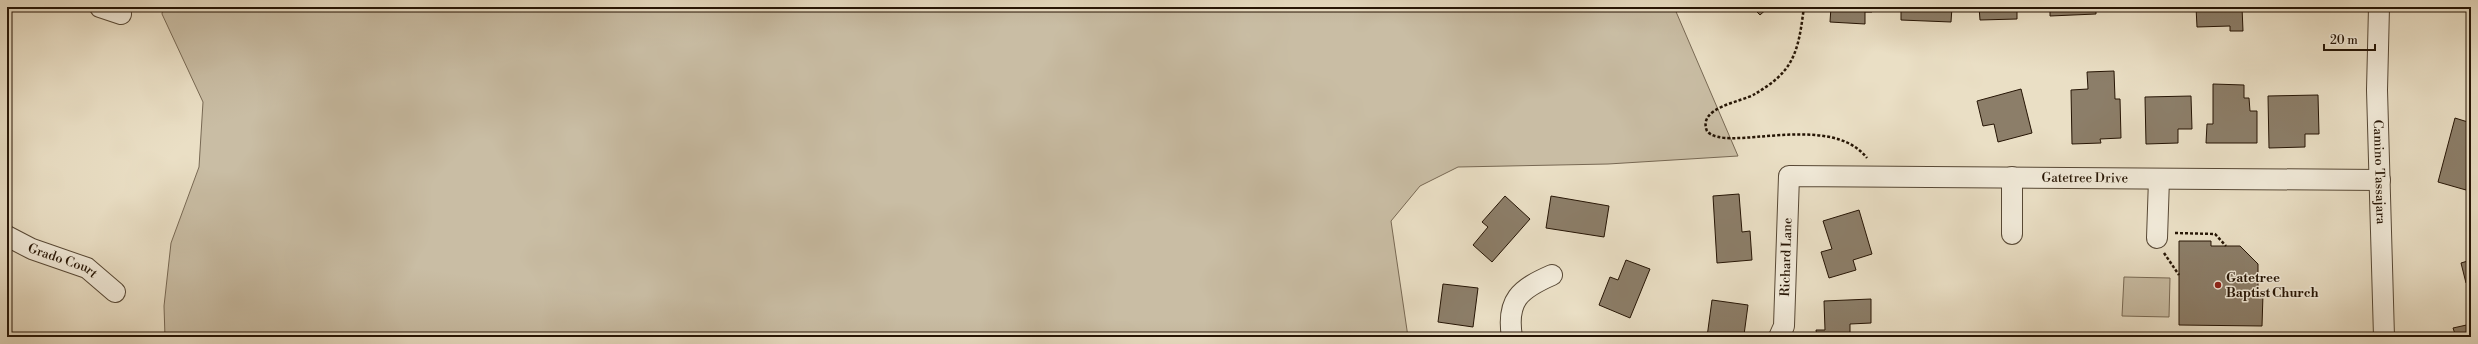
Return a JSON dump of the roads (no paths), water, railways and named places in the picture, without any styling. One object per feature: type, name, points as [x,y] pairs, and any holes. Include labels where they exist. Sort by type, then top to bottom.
[{"type":"street","points":[[100,7],[121,14]]},
{"type":"street","name":"Camino Tassajara","points":[[2379,7],[2377,90],[2384,337]]},
{"type":"street","name":"Gatetree Drive","points":[[1789,176],[2380,180]]},
{"type":"street","name":"Richard Lane","points":[[1779,337],[1784,326],[1789,176]]},
{"type":"street","points":[[2012,177],[2012,234]]},
{"type":"street","points":[[2157,235],[2159,179]]},
{"type":"street","name":"Grado Court","points":[[7,236],[32,249],[87,268],[115,292]]},
{"type":"street","points":[[1512,337],[1510,325],[1515,298],[1532,283],[1552,274]]},
{"type":"place","name":"Gatetree Baptist Church","points":[[2218,285]]}]
